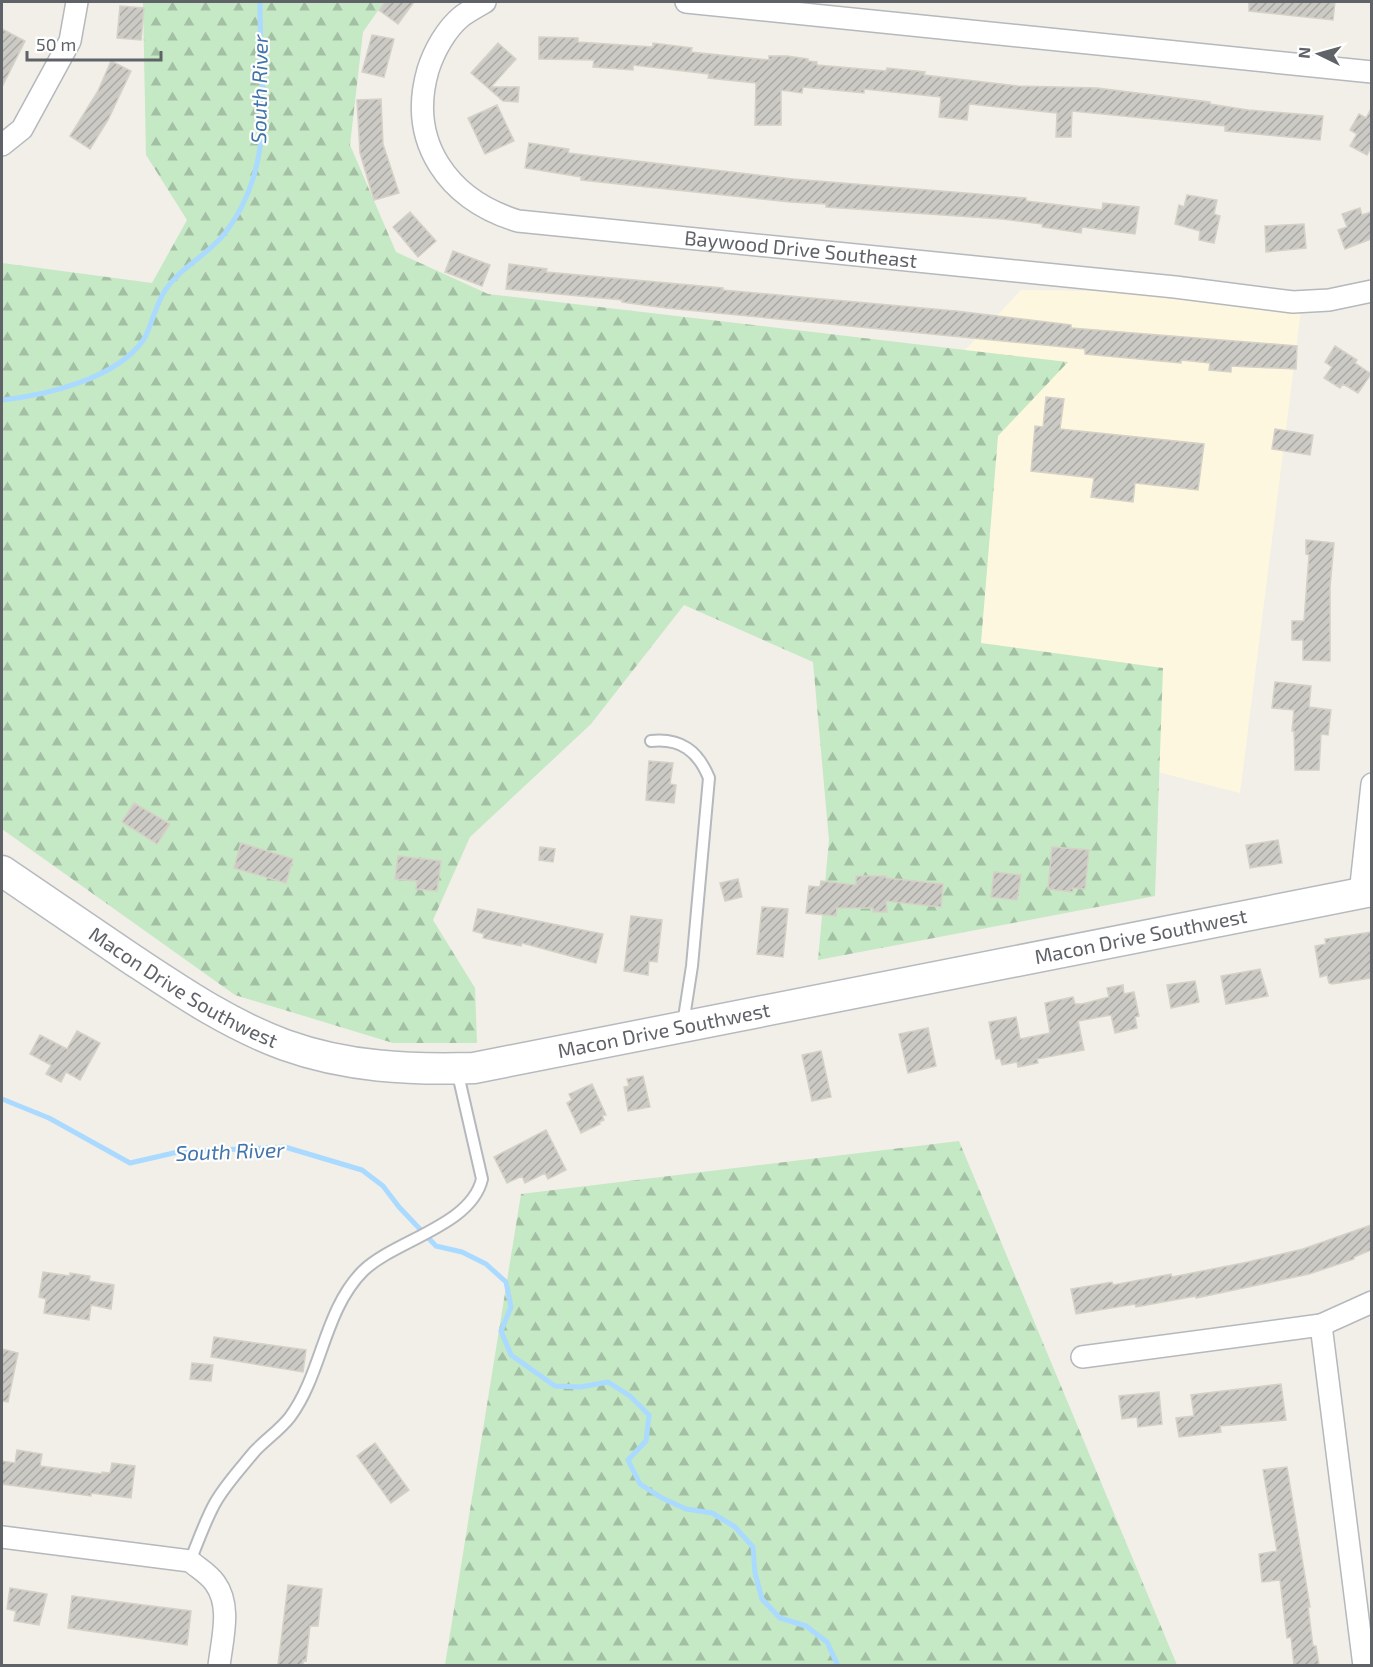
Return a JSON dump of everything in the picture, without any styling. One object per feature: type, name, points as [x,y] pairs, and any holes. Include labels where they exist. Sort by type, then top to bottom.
[{"type":"street","points":[[2,145],[22,129],[70,41],[77,2]]},
{"type":"street","name":"Baywood Drive Southeast","points":[[485,2],[460,17],[434,51],[422,91],[425,134],[443,173],[474,203],[496,215],[530,223],[1175,287],[1293,302],[1329,300],[1371,291]]},
{"type":"street","points":[[686,2],[1371,72]]},
{"type":"street","points":[[1366,893],[1371,784]]},
{"type":"street","name":"Macon Drive Southwest","points":[[2,871],[203,1006],[244,1028],[287,1046],[332,1058],[378,1066],[457,1069],[474,1068],[1366,893]]},
{"type":"street","points":[[1082,1357],[1321,1325],[1371,1302]]},
{"type":"street","points":[[1321,1325],[1364,1665]]},
{"type":"street","points":[[2,1537],[190,1561],[214,1581],[222,1596],[225,1611],[219,1665]]},
{"type":"lane","points":[[651,741],[667,739],[685,745],[701,759],[709,778],[692,966],[682,1027]]},
{"type":"lane","points":[[190,1561],[216,1502],[255,1452],[290,1418],[310,1381],[347,1290],[364,1270],[390,1252],[469,1206],[479,1192],[482,1179],[457,1069]]},
{"type":"shaded area","points":[[1021,290],[1303,294],[1240,793],[935,715],[933,385]]},
{"type":"green space","points":[[143,2],[384,2],[363,32],[350,145],[396,252],[488,294],[1068,362],[998,436],[981,643],[1163,668],[1155,896],[818,960],[829,840],[813,662],[684,605],[591,724],[470,837],[433,920],[475,988],[477,1043],[393,1043],[235,995],[2,829],[2,263],[152,283],[187,220],[146,155]]},
{"type":"green space","points":[[959,1141],[1177,1665],[445,1665],[521,1194]]},
{"type":"building","points":[[385,2],[414,2],[398,24],[379,10]]},
{"type":"building","points":[[1249,2],[1335,2],[1333,20],[1249,11]]},
{"type":"building","points":[[120,6],[144,8],[141,40],[117,38]]},
{"type":"building","points":[[2,29],[25,41],[2,87]]},
{"type":"building","points":[[372,35],[394,39],[384,77],[362,72]]},
{"type":"building","points":[[539,37],[578,38],[578,42],[653,47],[653,43],[692,48],[691,52],[769,60],[769,56],[787,56],[808,59],[808,61],[817,62],[817,65],[886,71],[887,68],[925,72],[924,75],[1018,86],[1097,88],[1210,102],[1210,104],[1248,110],[1323,116],[1320,140],[1225,131],[1225,126],[1072,111],[1071,137],[1056,137],[1057,113],[969,104],[967,120],[939,117],[941,97],[864,89],[864,93],[803,87],[802,93],[781,90],[781,125],[755,125],[756,83],[708,78],[709,74],[633,65],[633,70],[593,67],[594,60],[539,59]]},
{"type":"building","points":[[498,43],[516,59],[491,87],[519,87],[518,102],[503,101],[471,73]]},
{"type":"building","points":[[111,61],[131,71],[108,120],[90,149],[70,136],[98,91]]},
{"type":"building","points":[[381,99],[383,144],[399,193],[374,200],[360,153],[357,100]]},
{"type":"building","points":[[497,105],[514,141],[485,154],[468,118]]},
{"type":"building","points":[[1371,109],[1371,147],[1367,155],[1350,146],[1357,134],[1350,130],[1359,114],[1366,118]]},
{"type":"building","points":[[529,143],[569,149],[568,153],[793,179],[1026,198],[1026,201],[1102,210],[1103,203],[1139,207],[1135,234],[1082,227],[1081,233],[1042,227],[1043,224],[1002,219],[826,207],[826,204],[581,180],[581,177],[525,168]]},
{"type":"building","points":[[1187,195],[1217,200],[1214,214],[1220,216],[1214,243],[1199,240],[1200,231],[1175,224],[1179,205],[1184,207]]},
{"type":"building","points":[[1360,208],[1362,215],[1371,212],[1371,239],[1345,249],[1338,230],[1347,227],[1342,214]]},
{"type":"building","points":[[410,212],[436,241],[418,257],[393,227]]},
{"type":"building","points":[[1304,224],[1306,248],[1266,252],[1265,226]]},
{"type":"building","points":[[453,251],[490,265],[482,286],[445,272]]},
{"type":"building","points":[[509,264],[547,269],[546,272],[956,311],[1071,325],[1071,328],[1297,346],[1296,369],[1231,366],[1231,372],[1209,370],[1210,363],[1181,360],[1181,363],[1085,354],[1085,349],[666,308],[622,302],[622,300],[506,289]]},
{"type":"building","points":[[1335,346],[1357,360],[1355,363],[1371,374],[1358,393],[1343,384],[1340,388],[1324,378],[1332,367],[1325,362]]},
{"type":"building","points":[[1046,397],[1064,399],[1060,429],[1204,444],[1198,490],[1135,483],[1133,502],[1091,497],[1094,478],[1031,471],[1035,426],[1043,427]]},
{"type":"building","points":[[1275,429],[1313,435],[1310,455],[1272,449]]},
{"type":"building","points":[[1306,540],[1334,543],[1330,587],[1330,661],[1303,660],[1303,640],[1292,640],[1292,621],[1304,621],[1309,555],[1306,554]]},
{"type":"building","points":[[1275,682],[1311,686],[1309,707],[1331,710],[1328,735],[1321,734],[1319,770],[1295,770],[1294,731],[1292,731],[1294,710],[1272,708]]},
{"type":"building","points":[[649,761],[673,763],[670,784],[676,785],[674,803],[646,800]]},
{"type":"building","points":[[134,803],[170,824],[157,844],[122,822]]},
{"type":"building","points":[[1278,840],[1282,863],[1250,868],[1246,845]]},
{"type":"building","points":[[241,843],[293,859],[286,883],[234,868]]},
{"type":"building","points":[[540,847],[555,849],[553,862],[539,860]]},
{"type":"building","points":[[1052,847],[1089,850],[1085,889],[1073,888],[1073,892],[1048,889]]},
{"type":"building","points":[[398,856],[441,861],[437,891],[416,889],[417,881],[395,879]]},
{"type":"building","points":[[994,872],[1021,875],[1017,900],[991,897]]},
{"type":"building","points":[[856,876],[886,876],[886,878],[943,884],[941,907],[886,901],[887,912],[873,912],[873,908],[837,908],[836,916],[806,913],[809,886],[820,887],[821,881],[856,885]]},
{"type":"building","points":[[738,879],[742,897],[725,901],[720,883]]},
{"type":"building","points":[[762,907],[788,909],[783,957],[757,954]]},
{"type":"building","points":[[478,909],[603,934],[596,963],[522,943],[521,946],[483,938],[484,934],[473,931]]},
{"type":"building","points":[[631,916],[662,920],[657,962],[649,961],[648,975],[624,971]]},
{"type":"building","points":[[1371,932],[1371,978],[1332,984],[1329,983],[1327,975],[1320,977],[1315,946],[1326,944],[1325,939]]},
{"type":"building","points":[[1260,969],[1268,996],[1226,1004],[1221,976]]},
{"type":"building","points":[[1195,981],[1199,1002],[1171,1008],[1167,985]]},
{"type":"building","points":[[1123,985],[1124,994],[1134,992],[1139,1016],[1135,1017],[1137,1028],[1115,1033],[1111,1015],[1078,1021],[1084,1050],[1037,1059],[1038,1063],[1018,1067],[1017,1062],[1002,1065],[1000,1058],[996,1059],[989,1022],[1016,1017],[1020,1039],[1050,1033],[1045,1003],[1073,997],[1075,1004],[1082,1004],[1109,997],[1107,988]]},
{"type":"building","points":[[928,1028],[936,1066],[908,1073],[899,1034]]},
{"type":"building","points":[[77,1031],[100,1043],[80,1080],[66,1072],[61,1082],[46,1074],[51,1065],[30,1054],[40,1035],[67,1049]]},
{"type":"building","points":[[821,1051],[831,1097],[812,1101],[802,1055]]},
{"type":"building","points":[[643,1076],[650,1107],[628,1111],[624,1087],[629,1086],[627,1079]]},
{"type":"building","points":[[592,1084],[606,1115],[602,1115],[604,1120],[599,1122],[600,1124],[581,1133],[567,1103],[572,1100],[569,1094]]},
{"type":"building","points":[[546,1130],[566,1170],[548,1179],[545,1173],[525,1183],[522,1176],[507,1183],[494,1157]]},
{"type":"building","points":[[1371,1225],[1371,1250],[1354,1259],[1309,1274],[1196,1298],[1196,1296],[1136,1307],[1135,1304],[1076,1314],[1071,1289],[1112,1282],[1113,1285],[1171,1274],[1172,1277],[1248,1262],[1303,1249]]},
{"type":"building","points":[[43,1272],[90,1276],[89,1281],[114,1285],[111,1309],[91,1305],[89,1320],[44,1313],[46,1299],[39,1297]]},
{"type":"building","points":[[214,1337],[306,1350],[303,1372],[211,1357]]},
{"type":"building","points":[[2,1349],[18,1353],[8,1402],[2,1401]]},
{"type":"building","points":[[192,1363],[213,1365],[211,1381],[190,1379]]},
{"type":"building","points":[[1281,1384],[1286,1420],[1220,1426],[1221,1432],[1179,1437],[1176,1418],[1194,1416],[1191,1395]]},
{"type":"building","points":[[1159,1392],[1162,1424],[1138,1427],[1137,1417],[1122,1419],[1119,1396]]},
{"type":"building","points":[[375,1443],[409,1490],[391,1503],[357,1456]]},
{"type":"building","points":[[17,1450],[42,1454],[40,1466],[102,1474],[102,1472],[110,1473],[112,1463],[135,1466],[131,1498],[91,1493],[91,1496],[2,1484],[2,1461],[15,1463]]},
{"type":"building","points":[[1287,1467],[1310,1607],[1308,1607],[1313,1646],[1316,1646],[1319,1665],[1294,1665],[1291,1637],[1287,1638],[1280,1580],[1262,1582],[1259,1554],[1277,1551],[1263,1470]]},
{"type":"building","points":[[288,1585],[322,1589],[318,1626],[310,1626],[306,1661],[303,1660],[303,1665],[278,1665]]},
{"type":"building","points":[[10,1588],[47,1594],[39,1625],[14,1621],[16,1611],[7,1609]]},
{"type":"building","points":[[72,1596],[191,1611],[187,1645],[68,1628]]},
{"type":"waterway","name":"South River","points":[[2,400],[39,394],[79,383],[117,365],[144,339],[159,302],[172,281],[225,233],[242,206],[253,179],[260,151],[263,92],[260,2]]},
{"type":"waterway","name":"South River","points":[[2,1099],[49,1118],[130,1163],[178,1152],[285,1147],[362,1170],[383,1186],[399,1207],[436,1246],[462,1252],[486,1264],[506,1282],[511,1307],[501,1331],[511,1355],[555,1386],[581,1387],[608,1382],[630,1396],[649,1415],[646,1441],[628,1460],[640,1484],[686,1509],[712,1513],[735,1527],[753,1547],[755,1573],[762,1599],[780,1618],[806,1626],[827,1642],[838,1666]]}]
